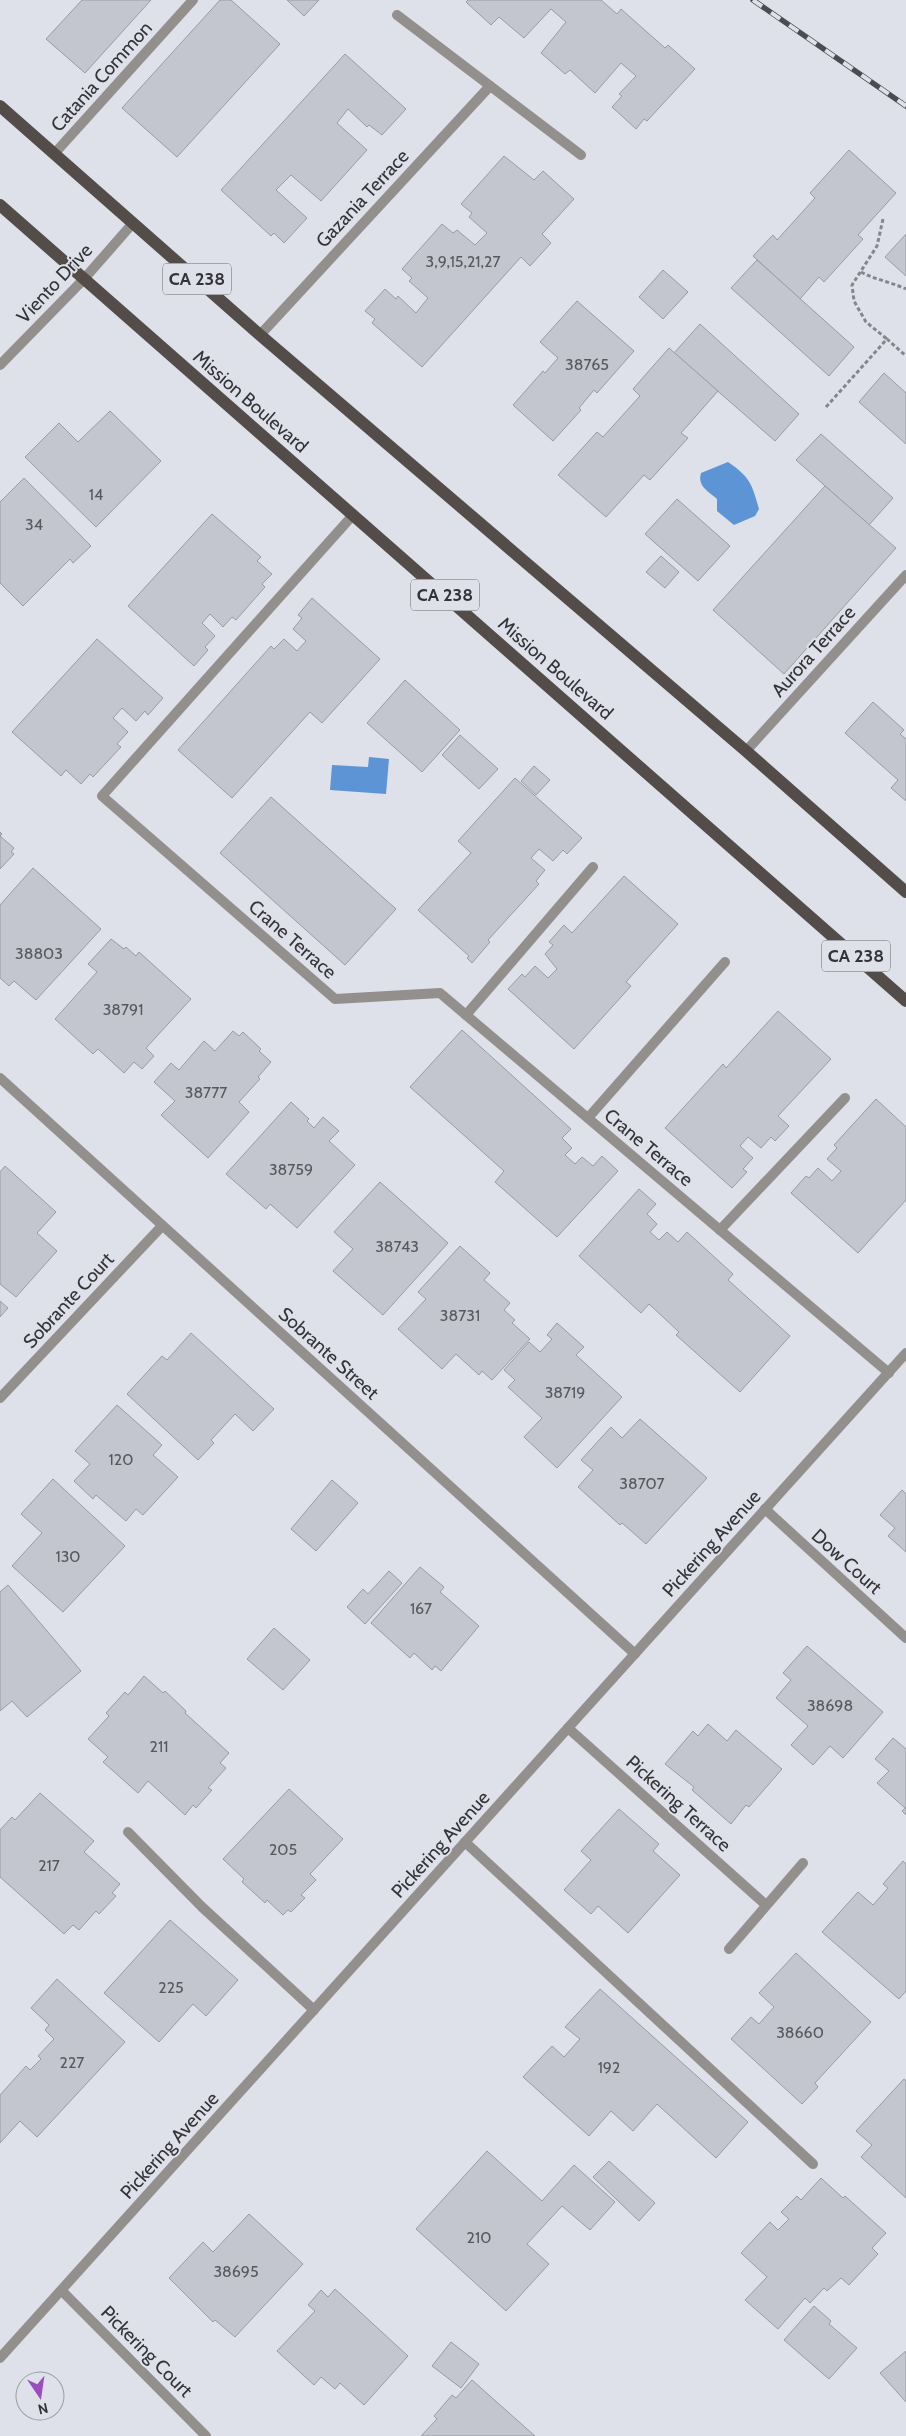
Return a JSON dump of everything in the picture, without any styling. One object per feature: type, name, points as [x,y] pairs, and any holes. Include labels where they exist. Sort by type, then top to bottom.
[{"type":"main road","name":"CA 238","points":[[0,106],[260,335],[746,751],[906,892]]},
{"type":"main road","name":"Mission Boulevard","points":[[0,205],[906,1001]]},
{"type":"street","name":"Catania Common","points":[[54,154],[193,0]]},
{"type":"street","points":[[397,15],[581,155]]},
{"type":"street","name":"Gazania Terrace","points":[[260,335],[490,86]]},
{"type":"street","name":"Viento Drive","points":[[0,365],[84,279],[133,223]]},
{"type":"street","name":"Crane Terrace","points":[[353,515],[102,796],[335,999],[440,992],[889,1373]]},
{"type":"street","name":"Aurora Terrace","points":[[746,751],[906,575]]},
{"type":"street","points":[[466,1015],[593,867]]},
{"type":"street","points":[[588,1118],[725,962]]},
{"type":"street","name":"Sobrante Street","points":[[0,1078],[634,1654]]},
{"type":"street","points":[[720,1230],[845,1098]]},
{"type":"street","name":"Sobrante Court","points":[[0,1398],[162,1226]]},
{"type":"street","name":"Pickering Avenue","points":[[0,2358],[906,1353]]},
{"type":"street","name":"Dow Court","points":[[765,1509],[906,1638]]},
{"type":"street","name":"Pickering Terrace","points":[[568,1728],[766,1906]]},
{"type":"street","points":[[128,1832],[202,1907],[314,2010]]},
{"type":"street","points":[[465,1842],[813,2164]]},
{"type":"street","points":[[728,1949],[803,1863]]},
{"type":"street","name":"Pickering Court","points":[[62,2291],[206,2436]]},
{"type":"path","points":[[883,219],[877,246],[852,285],[854,301],[866,322],[906,356]]},
{"type":"path","points":[[861,272],[873,279],[894,283],[906,289]]},
{"type":"path","points":[[826,407],[887,339]]},
{"type":"water","points":[[728,462],[746,477],[759,509],[755,516],[734,525],[717,511],[717,499],[704,488],[700,478],[701,473]]},
{"type":"water","points":[[369,757],[389,759],[386,794],[330,790],[332,765],[368,767]]},
{"type":"building","points":[[82,0],[151,0],[85,73],[46,39]]},
{"type":"building","points":[[220,0],[231,0],[280,44],[177,157],[122,108]]},
{"type":"building","points":[[287,0],[319,0],[304,16]]},
{"type":"building","points":[[468,0],[601,0],[617,14],[621,9],[665,48],[668,45],[695,69],[647,121],[644,119],[636,129],[612,107],[622,96],[619,94],[636,76],[621,63],[595,93],[570,70],[565,74],[541,53],[566,22],[551,9],[524,38],[499,17],[491,25],[466,2]]},
{"type":"building","points":[[345,54],[406,109],[382,135],[369,125],[367,127],[348,109],[337,123],[367,150],[321,201],[291,175],[276,190],[307,218],[284,243],[274,233],[271,236],[221,190]]},
{"type":"building","points":[[849,150],[896,193],[858,235],[863,239],[824,282],[819,277],[800,299],[753,256],[773,235],[777,240],[815,198],[810,193]]},
{"type":"building","points":[[504,156],[534,180],[543,171],[574,199],[542,234],[551,243],[530,266],[521,257],[422,367],[372,323],[375,319],[365,311],[385,289],[396,299],[398,296],[416,313],[428,298],[409,281],[412,278],[402,269],[442,224],[453,233],[457,230],[475,245],[487,233],[469,217],[472,213],[461,204]]},
{"type":"building","points":[[906,234],[906,276],[885,257]]},
{"type":"building","points":[[757,260],[854,347],[829,376],[731,288]]},
{"type":"building","points":[[663,270],[688,292],[663,319],[639,297]]},
{"type":"building","points":[[577,301],[634,351],[597,393],[594,390],[579,408],[581,410],[553,441],[513,405],[543,371],[545,373],[558,358],[540,342]]},
{"type":"building","points":[[700,324],[799,414],[775,441],[674,353]]},
{"type":"building","points":[[669,348],[718,391],[681,433],[688,438],[650,480],[644,475],[606,517],[558,475],[597,432],[603,437],[640,396],[633,389]]},
{"type":"building","points":[[884,373],[906,393],[906,444],[859,402]]},
{"type":"building","points":[[110,411],[161,461],[96,527],[25,457],[59,423],[78,442]]},
{"type":"building","points":[[821,434],[893,498],[869,525],[796,460]]},
{"type":"building","points":[[24,478],[91,546],[73,563],[70,559],[23,606],[0,583],[0,502]]},
{"type":"building","points":[[825,486],[896,548],[784,674],[713,610]]},
{"type":"building","points":[[677,499],[730,546],[698,581],[645,534]]},
{"type":"building","points":[[212,514],[261,557],[257,561],[272,574],[262,584],[265,587],[236,620],[232,617],[223,627],[210,614],[202,623],[215,636],[205,647],[208,650],[194,666],[128,606]]},
{"type":"building","points":[[661,556],[679,572],[665,588],[646,572]]},
{"type":"building","points":[[312,598],[380,659],[322,723],[310,712],[232,798],[178,750],[271,646],[274,649],[284,639],[297,651],[306,641],[293,629],[302,618],[298,615]]},
{"type":"building","points":[[97,639],[163,698],[148,715],[145,711],[136,721],[122,708],[113,718],[128,732],[117,744],[121,747],[93,777],[90,774],[81,784],[66,770],[61,776],[12,732]]},
{"type":"building","points":[[405,680],[460,730],[422,772],[367,723]]},
{"type":"building","points":[[873,702],[904,730],[900,734],[906,739],[906,801],[891,788],[898,780],[845,733]]},
{"type":"building","points":[[460,735],[498,769],[479,789],[442,755]]},
{"type":"building","points":[[534,766],[550,780],[536,795],[521,781]]},
{"type":"building","points":[[515,778],[582,838],[567,854],[563,850],[553,861],[539,849],[531,858],[545,870],[536,881],[539,884],[488,940],[490,942],[472,963],[467,958],[469,956],[418,910],[471,853],[458,841]]},
{"type":"building","points":[[271,797],[396,909],[345,965],[220,853]]},
{"type":"building","points":[[0,836],[14,848],[11,852],[14,854],[0,869]]},
{"type":"building","points":[[33,868],[101,929],[36,1000],[14,981],[9,986],[0,978],[0,905]]},
{"type":"building","points":[[624,876],[678,924],[626,982],[631,986],[574,1049],[508,989],[522,974],[525,977],[535,966],[548,978],[557,969],[545,954],[553,945],[549,942],[564,925],[572,933]]},
{"type":"building","points":[[111,939],[124,949],[126,947],[136,956],[139,952],[191,999],[146,1048],[154,1056],[142,1069],[134,1062],[124,1073],[98,1049],[93,1054],[55,1019],[97,972],[88,964]]},
{"type":"building","points":[[778,1011],[831,1059],[778,1116],[789,1126],[775,1141],[771,1137],[761,1148],[748,1137],[740,1146],[753,1158],[743,1169],[747,1172],[732,1188],[665,1128],[723,1064],[726,1068]]},
{"type":"building","points":[[462,1030],[571,1129],[562,1138],[572,1148],[565,1155],[575,1164],[582,1157],[593,1166],[602,1156],[618,1171],[557,1237],[495,1182],[504,1171],[410,1087]]},
{"type":"building","points":[[233,1031],[239,1036],[243,1032],[261,1049],[259,1051],[271,1062],[258,1077],[260,1079],[239,1102],[249,1112],[208,1158],[161,1115],[175,1101],[154,1082],[171,1063],[179,1070],[204,1041],[215,1051]]},
{"type":"building","points":[[876,1099],[906,1127],[906,1200],[858,1253],[791,1193],[806,1176],[809,1178],[818,1168],[832,1181],[841,1171],[827,1159],[837,1148],[834,1145]]},
{"type":"building","points":[[291,1102],[309,1119],[307,1121],[314,1128],[323,1117],[339,1131],[329,1141],[355,1165],[297,1228],[270,1204],[266,1209],[226,1174]]},
{"type":"building","points":[[5,1166],[56,1212],[37,1233],[57,1251],[16,1297],[0,1284],[0,1172]]},
{"type":"building","points":[[380,1182],[448,1243],[383,1315],[333,1271],[353,1249],[334,1232]]},
{"type":"building","points":[[639,1189],[656,1204],[647,1214],[657,1224],[650,1232],[659,1240],[667,1232],[678,1242],[687,1232],[733,1274],[728,1280],[790,1336],[740,1392],[676,1335],[679,1332],[649,1304],[641,1313],[579,1256]]},
{"type":"building","points":[[460,1246],[490,1273],[484,1280],[510,1303],[504,1310],[515,1320],[512,1323],[530,1339],[492,1380],[482,1371],[479,1375],[456,1354],[442,1369],[398,1329],[426,1299],[418,1292]]},
{"type":"building","points":[[0,1301],[8,1308],[0,1317]]},
{"type":"building","points":[[557,1323],[584,1347],[576,1355],[622,1397],[557,1468],[524,1437],[542,1418],[508,1387],[515,1380],[504,1370],[529,1342],[540,1352],[552,1339],[547,1335]]},
{"type":"building","points":[[191,1333],[274,1409],[253,1431],[235,1414],[211,1440],[214,1443],[198,1460],[127,1394],[162,1356],[167,1360]]},
{"type":"building","points":[[117,1405],[162,1445],[153,1455],[178,1477],[143,1515],[136,1509],[126,1521],[96,1495],[93,1499],[74,1481],[90,1464],[75,1451]]},
{"type":"building","points":[[640,1419],[707,1478],[646,1544],[622,1523],[620,1525],[578,1487],[593,1470],[581,1460],[611,1427],[622,1438]]},
{"type":"building","points":[[53,1479],[125,1546],[63,1612],[12,1566],[42,1533],[21,1514]]},
{"type":"building","points":[[332,1480],[358,1503],[316,1551],[291,1529]]},
{"type":"building","points":[[902,1490],[906,1494],[906,1552],[888,1536],[895,1528],[880,1515]]},
{"type":"building","points":[[420,1567],[444,1587],[440,1592],[479,1626],[441,1671],[435,1666],[432,1670],[414,1653],[410,1658],[371,1623]]},
{"type":"building","points":[[389,1571],[402,1583],[365,1624],[347,1607],[363,1589],[368,1594]]},
{"type":"building","points":[[8,1585],[81,1671],[27,1717],[12,1701],[0,1711],[0,1592]]},
{"type":"building","points":[[274,1628],[310,1660],[283,1690],[247,1659]]},
{"type":"building","points":[[807,1646],[883,1712],[843,1758],[830,1746],[813,1765],[791,1745],[808,1726],[776,1698],[791,1680],[783,1673]]},
{"type":"building","points":[[144,1676],[163,1693],[165,1691],[186,1711],[185,1713],[229,1753],[220,1763],[226,1768],[208,1788],[212,1790],[196,1808],[193,1805],[185,1815],[148,1781],[138,1793],[103,1762],[108,1757],[88,1739],[109,1716],[106,1713],[125,1692],[128,1695]]},
{"type":"building","points":[[708,1724],[727,1741],[736,1730],[782,1769],[749,1807],[746,1805],[731,1824],[692,1790],[694,1787],[665,1764],[693,1731],[698,1736]]},
{"type":"building","points":[[893,1738],[906,1749],[906,1815],[902,1811],[905,1808],[877,1783],[889,1771],[875,1759]]},
{"type":"building","points":[[289,1789],[343,1839],[310,1874],[316,1880],[301,1895],[305,1898],[291,1912],[288,1910],[283,1915],[267,1900],[265,1903],[242,1882],[244,1879],[223,1859]]},
{"type":"building","points":[[40,1793],[94,1841],[84,1852],[120,1884],[112,1893],[116,1896],[99,1914],[96,1911],[79,1930],[73,1925],[64,1934],[0,1877],[0,1830],[12,1817],[15,1820]]},
{"type":"building","points":[[619,1809],[659,1844],[653,1851],[680,1875],[628,1933],[598,1906],[591,1914],[564,1890],[591,1860],[581,1851]]},
{"type":"building","points":[[903,1861],[906,1864],[906,1991],[899,1999],[822,1932],[858,1892],[873,1905],[888,1888],[883,1884]]},
{"type":"building","points":[[170,1920],[238,1980],[206,2016],[193,2004],[159,2042],[104,1993]]},
{"type":"building","points":[[796,1953],[871,2022],[815,2083],[818,2087],[802,2104],[731,2039],[751,2017],[759,2024],[774,2007],[759,1993]]},
{"type":"building","points":[[57,1979],[125,2042],[37,2137],[20,2121],[0,2143],[0,2095],[26,2066],[30,2070],[41,2059],[38,2056],[54,2039],[45,2030],[49,2025],[31,2008]]},
{"type":"building","points":[[600,1989],[748,2122],[716,2158],[657,2104],[633,2131],[611,2111],[589,2136],[523,2077],[552,2046],[564,2057],[580,2039],[565,2027]]},
{"type":"building","points":[[904,2079],[906,2081],[906,2198],[861,2157],[872,2145],[856,2131]]},
{"type":"building","points":[[487,2151],[542,2201],[574,2165],[615,2202],[590,2230],[562,2206],[527,2244],[549,2264],[506,2311],[416,2229]]},
{"type":"building","points":[[609,2161],[655,2203],[639,2221],[593,2177]]},
{"type":"building","points":[[821,2178],[843,2198],[845,2196],[886,2233],[872,2248],[878,2254],[849,2285],[841,2278],[827,2291],[824,2288],[810,2303],[805,2298],[778,2329],[745,2300],[767,2277],[741,2253],[770,2222],[778,2230],[789,2219],[781,2212],[797,2196],[801,2200]]},
{"type":"building","points":[[249,2214],[303,2264],[235,2337],[215,2320],[213,2322],[169,2278],[203,2242],[213,2252]]},
{"type":"building","points":[[335,2289],[408,2356],[364,2405],[340,2383],[335,2389],[321,2377],[314,2385],[277,2351],[315,2311],[308,2305],[321,2290],[328,2297]]},
{"type":"building","points":[[814,2306],[831,2321],[829,2324],[857,2348],[829,2379],[784,2340]]},
{"type":"building","points":[[451,2342],[479,2364],[461,2388],[432,2366]]},
{"type":"building","points":[[906,2351],[906,2402],[880,2373]]},
{"type":"building","points":[[472,2380],[535,2436],[421,2436],[437,2419],[434,2416],[452,2395],[456,2398]]},
{"type":"railway","points":[[753,0],[906,106]]}]
